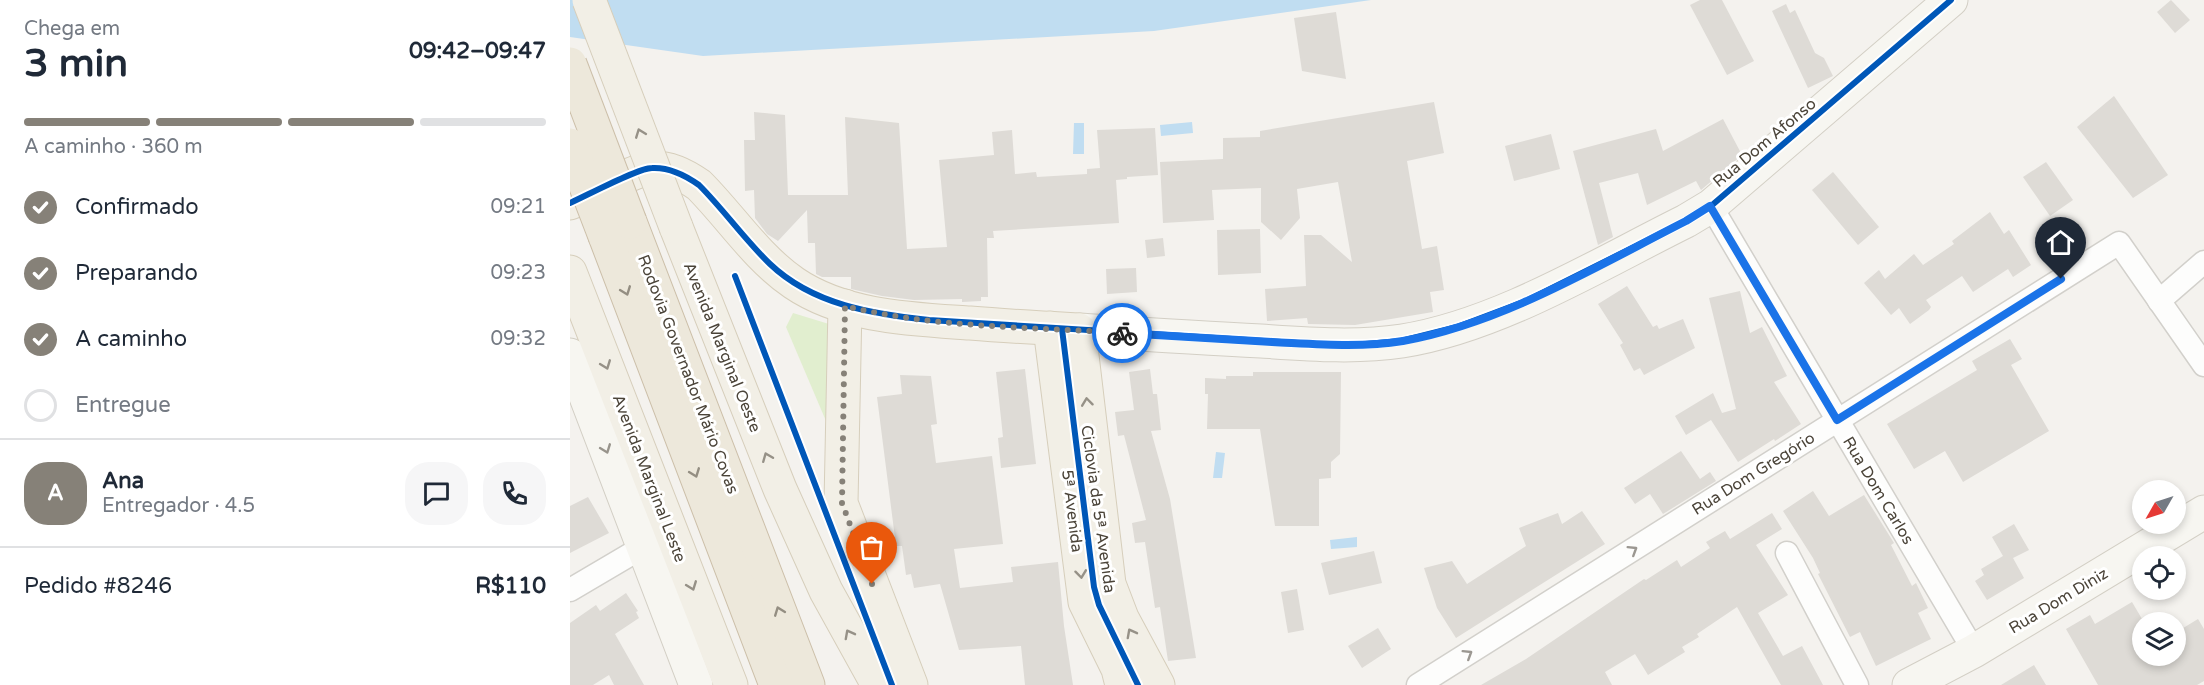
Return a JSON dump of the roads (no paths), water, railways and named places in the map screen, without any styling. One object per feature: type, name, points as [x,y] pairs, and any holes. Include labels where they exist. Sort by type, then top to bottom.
[{"type":"highway","name":"Rodovia Governador Mário Covas","points":[[570,64],[617,229],[776,685]]},
{"type":"highway","name":"Rodovia Governador Mário Covas","points":[[570,145],[617,229],[808,685]]},
{"type":"main road","name":"Avenida Marginal Oeste","points":[[589,0],[780,489],[826,591],[878,685]]},
{"type":"main road","name":"Rua Dom Afonso","points":[[570,203],[649,167],[668,169],[686,175],[713,198],[772,266],[795,284],[845,306],[894,316],[1313,344],[1366,344],[1401,341],[1457,327],[1526,301],[1686,221],[1710,206],[1951,0]]},
{"type":"main road","name":"Avenida Marginal Leste","points":[[570,272],[731,685]]},
{"type":"main road","points":[[845,306],[842,503],[911,685]]},
{"type":"main road","name":"5ª Avenida","points":[[1065,329],[1085,602],[1118,669],[1122,685]]},
{"type":"main road","name":"5ª Avenida","points":[[1065,329],[1109,584],[1122,618],[1158,685]]},
{"type":"main road","name":"Avenida Marginal Leste","points":[[570,355],[696,685]]},
{"type":"main road","name":"Rua Dom Diniz","points":[[1909,685],[1974,651],[2204,512]]},
{"type":"street","name":"Rua Dom Carlos","points":[[1710,206],[1974,651]]},
{"type":"street","name":"Rua Dom Gregório","points":[[1418,685],[2119,243],[2159,301]]},
{"type":"street","points":[[2204,262],[2159,301],[2204,365]]},
{"type":"street","points":[[570,590],[643,547]]},
{"type":"street","points":[[1787,553],[1857,685]]},
{"type":"water","points":[[570,0],[1371,0],[1154,31],[703,56],[570,37]]},
{"type":"water","points":[[1192,122],[1193,133],[1161,136],[1160,125]]},
{"type":"water","points":[[1074,123],[1084,123],[1084,154],[1073,154]]},
{"type":"water","points":[[1216,452],[1225,453],[1222,478],[1213,478]]},
{"type":"water","points":[[1357,537],[1357,547],[1331,549],[1330,540]]}]
